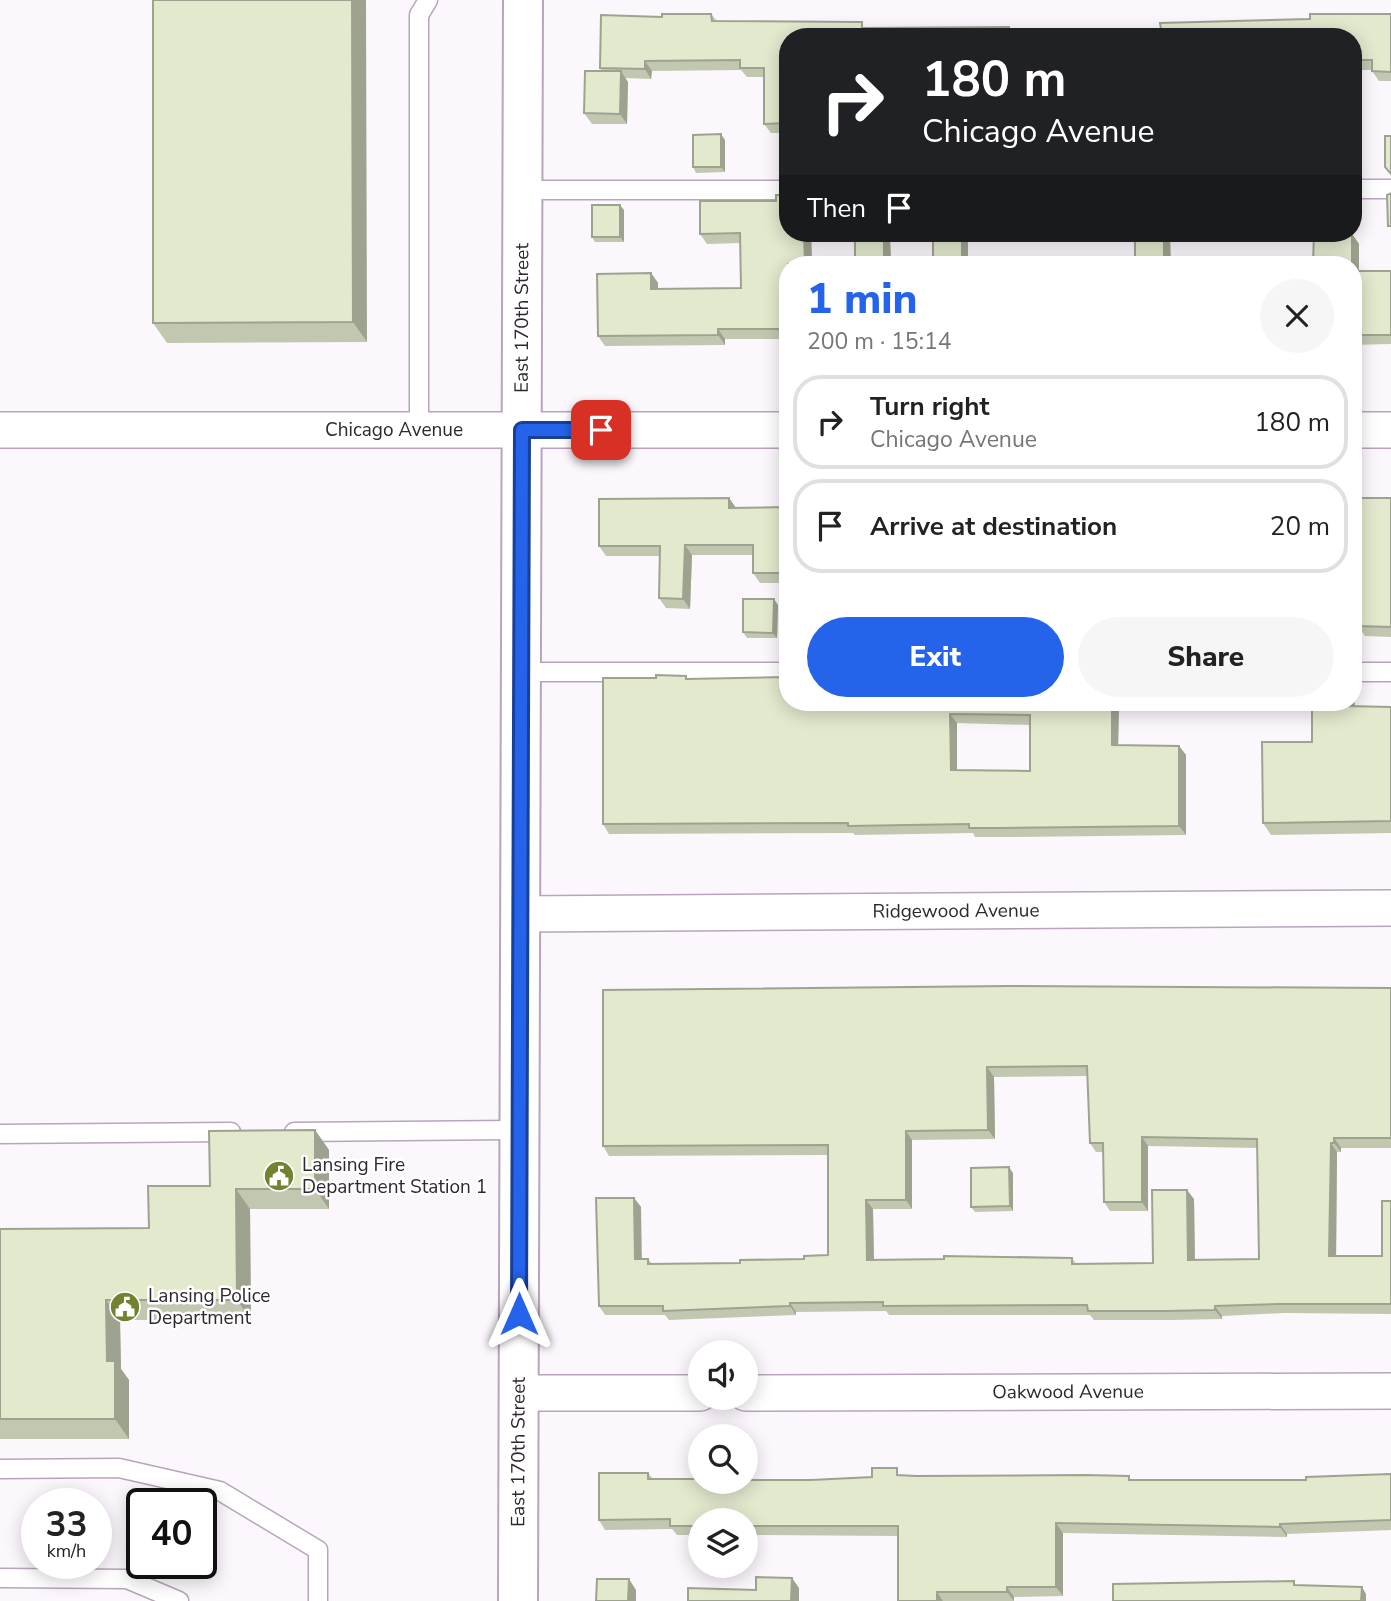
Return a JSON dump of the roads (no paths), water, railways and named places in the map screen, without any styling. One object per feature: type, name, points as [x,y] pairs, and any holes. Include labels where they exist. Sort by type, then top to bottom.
[{"type":"street","name":"East 170th Street","points":[[518,1601],[523,0]]},
{"type":"street","name":"Chicago Avenue","points":[[0,430],[779,430]]},
{"type":"street","points":[[1362,430],[1391,430]]},
{"type":"street","name":"Ridgewood Avenue","points":[[520,914],[1391,908]]},
{"type":"street","name":"Oakwood Avenue","points":[[758,1393],[1391,1391]]},
{"type":"street","points":[[518,1393],[688,1393]]},
{"type":"lane","points":[[419,430],[419,15],[428,0]]},
{"type":"lane","points":[[1362,190],[1391,189]]},
{"type":"lane","points":[[523,190],[779,190]]},
{"type":"lane","points":[[521,672],[779,672]]},
{"type":"lane","points":[[1362,672],[1391,672]]},
{"type":"lane","points":[[282,1132],[519,1130]]},
{"type":"lane","points":[[0,1134],[254,1132]]},
{"type":"lane","points":[[0,1469],[119,1468],[219,1491],[318,1550],[318,1601]]},
{"type":"lane","points":[[0,1578],[127,1580],[179,1601]]},
{"type":"place","name":"Lansing Fire Department Station 1","points":[[279,1176]]},
{"type":"place","name":"Lansing Police Department","points":[[125,1307]]}]
